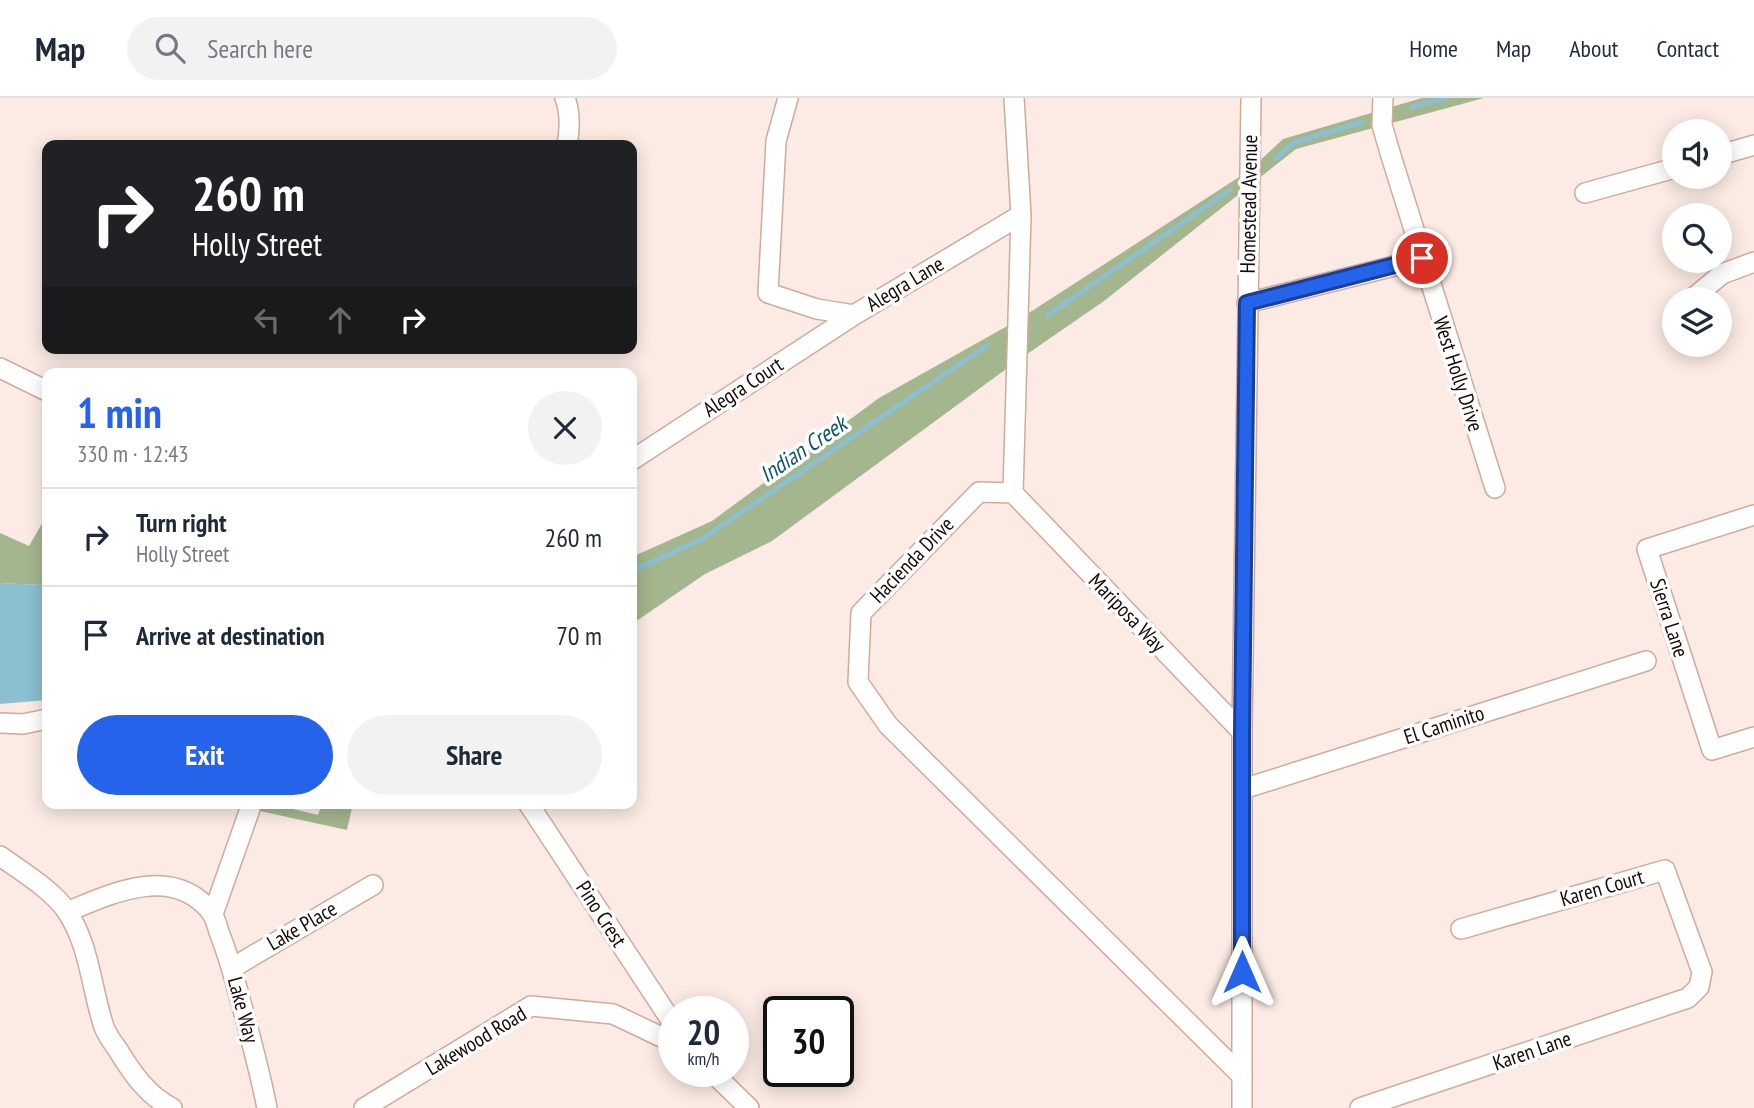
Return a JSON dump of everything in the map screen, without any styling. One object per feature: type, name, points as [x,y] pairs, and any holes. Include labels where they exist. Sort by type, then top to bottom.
[{"type":"street","points":[[565,98],[570,130],[568,140]]},
{"type":"street","name":"Alegra Lane","points":[[788,98],[776,141],[768,293],[817,309],[853,314],[1021,215]]},
{"type":"street","points":[[1013,493],[1021,215],[1014,98]]},
{"type":"street","name":"Homestead Avenue","points":[[1242,1108],[1242,732],[1251,98]]},
{"type":"street","name":"West Holly Drive","points":[[1383,98],[1382,125],[1495,488]]},
{"type":"street","points":[[1732,151],[1754,145]]},
{"type":"street","points":[[1585,193],[1662,172]]},
{"type":"street","points":[[1247,303],[1422,258]]},
{"type":"street","points":[[1706,287],[1722,274],[1754,262]]},
{"type":"street","name":"Alegra Court","points":[[637,457],[853,314]]},
{"type":"street","points":[[0,368],[42,389]]},
{"type":"street","name":"Hacienda Drive","points":[[1013,493],[978,492],[861,613],[858,682],[888,724],[1242,1076]]},
{"type":"street","name":"Mariposa Way","points":[[1013,493],[1242,732]]},
{"type":"street","name":"Sierra Lane","points":[[1754,515],[1647,549],[1712,750],[1754,737]]},
{"type":"street","name":"El Caminito","points":[[1243,789],[1646,661]]},
{"type":"street","points":[[0,723],[23,724],[42,720]]},
{"type":"street","points":[[67,912],[112,893],[155,885],[172,887],[187,893],[213,914],[250,809]]},
{"type":"street","name":"Pino Crest","points":[[532,809],[658,1002]]},
{"type":"street","points":[[0,856],[32,878],[59,901],[67,912],[83,944],[105,1030],[136,1080],[162,1103],[172,1108]]},
{"type":"street","name":"Karen Court","points":[[1461,929],[1665,870],[1702,972],[1699,987]]},
{"type":"street","name":"Lake Place","points":[[232,968],[373,885]]},
{"type":"street","name":"Lake Way","points":[[213,914],[232,968],[267,1108]]},
{"type":"street","name":"Karen Lane","points":[[1360,1108],[1688,998],[1699,987]]},
{"type":"street","name":"Lakewood Road","points":[[364,1108],[531,1006],[613,1014],[658,1035]]},
{"type":"street","points":[[727,1087],[749,1108]]},
{"type":"green space","points":[[1422,98],[1484,98],[1296,149],[1104,301],[1017,361],[772,541],[705,574],[637,621],[637,555],[712,521],[879,398],[1018,320],[1250,170],[1283,139]]},
{"type":"green space","points":[[42,524],[42,585],[0,583],[0,533],[29,546]]},
{"type":"green space","points":[[250,809],[293,809],[318,815],[320,809],[352,809],[347,830]]},
{"type":"water","points":[[0,583],[42,584],[42,700],[0,704]]},
{"type":"waterway","name":"Indian Creek","points":[[1412,107],[1446,98]]},
{"type":"waterway","name":"Indian Creek","points":[[1276,158],[1293,143],[1362,122]]},
{"type":"waterway","name":"Indian Creek","points":[[1048,315],[1230,190]]},
{"type":"waterway","name":"Indian Creek","points":[[637,569],[702,539],[988,345]]},
{"type":"route","points":[[1242,972],[1247,303],[1422,258]]}]
